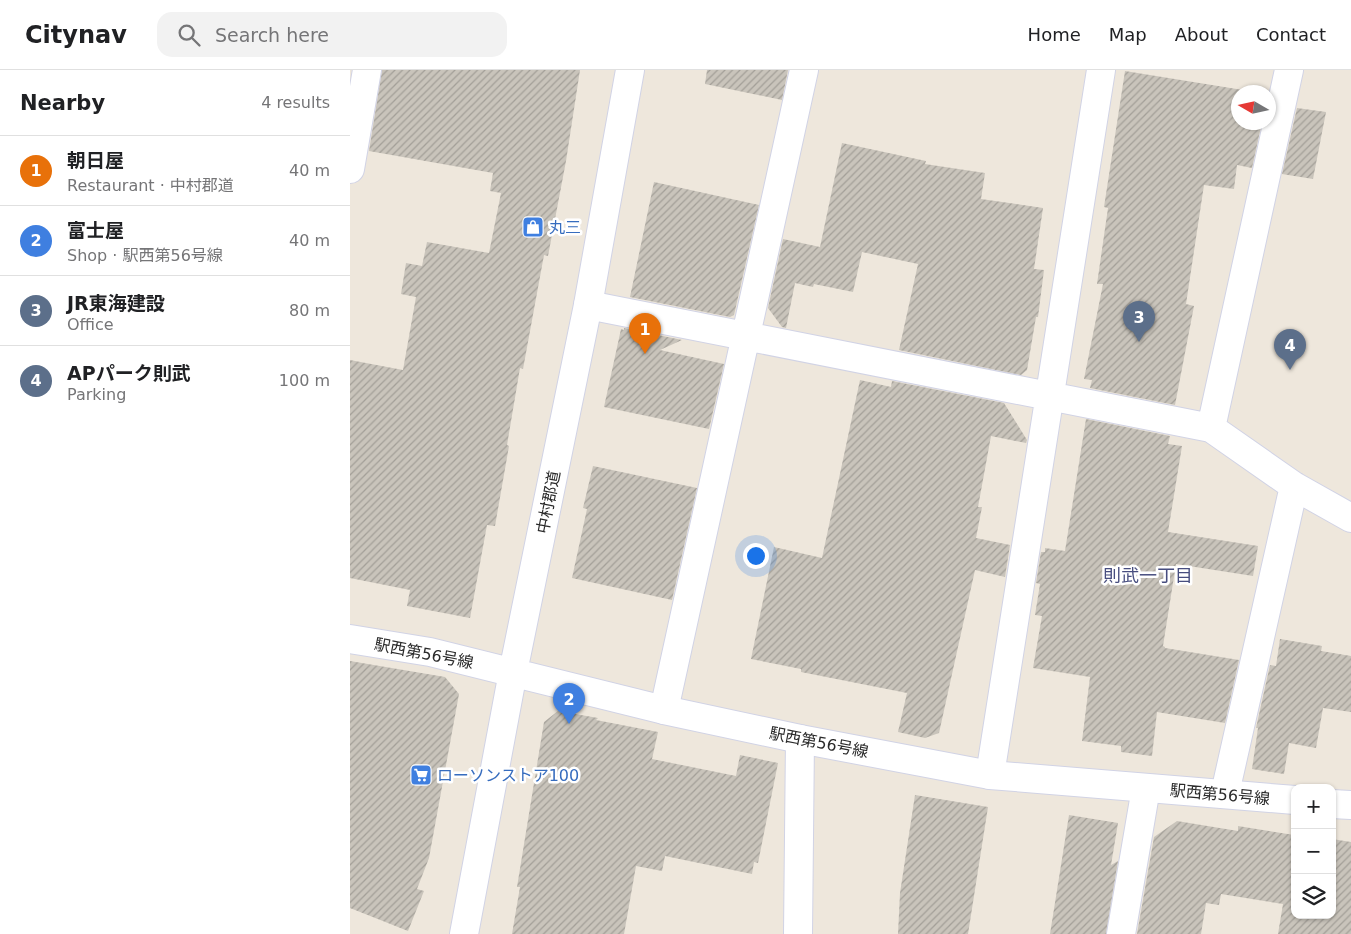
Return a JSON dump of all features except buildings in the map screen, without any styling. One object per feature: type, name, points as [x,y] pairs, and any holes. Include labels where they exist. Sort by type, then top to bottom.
[{"type":"street","points":[[350,169],[367,70]]},
{"type":"street","name":"中村郡道","points":[[464,934],[513,672],[588,305],[630,70]]},
{"type":"street","points":[[664,710],[804,70]]},
{"type":"street","points":[[990,775],[1102,70]]},
{"type":"street","points":[[1211,428],[1289,70]]},
{"type":"street","points":[[588,305],[1211,428],[1294,486],[1351,518]]},
{"type":"street","points":[[1225,793],[1294,486]]},
{"type":"street","name":"駅西第56号線","points":[[350,639],[430,652],[664,710],[800,740],[990,775],[1291,800]]},
{"type":"street","points":[[798,934],[800,740]]},
{"type":"street","points":[[1121,934],[1146,788]]},
{"type":"street","points":[[1336,804],[1351,806]]},
{"type":"place","name":"丸三","points":[[533,227]]},
{"type":"place","name":"JR東海建設","points":[[1139,342]]},
{"type":"place","name":"朝日屋","points":[[645,354]]},
{"type":"place","name":"APパーク則武","points":[[1290,370]]},
{"type":"place","name":"富士屋","points":[[569,724]]},
{"type":"place","name":"ローソンストア100","points":[[421,775]]},
{"type":"district","name":"則武一丁目","points":[[1148,576]]}]
